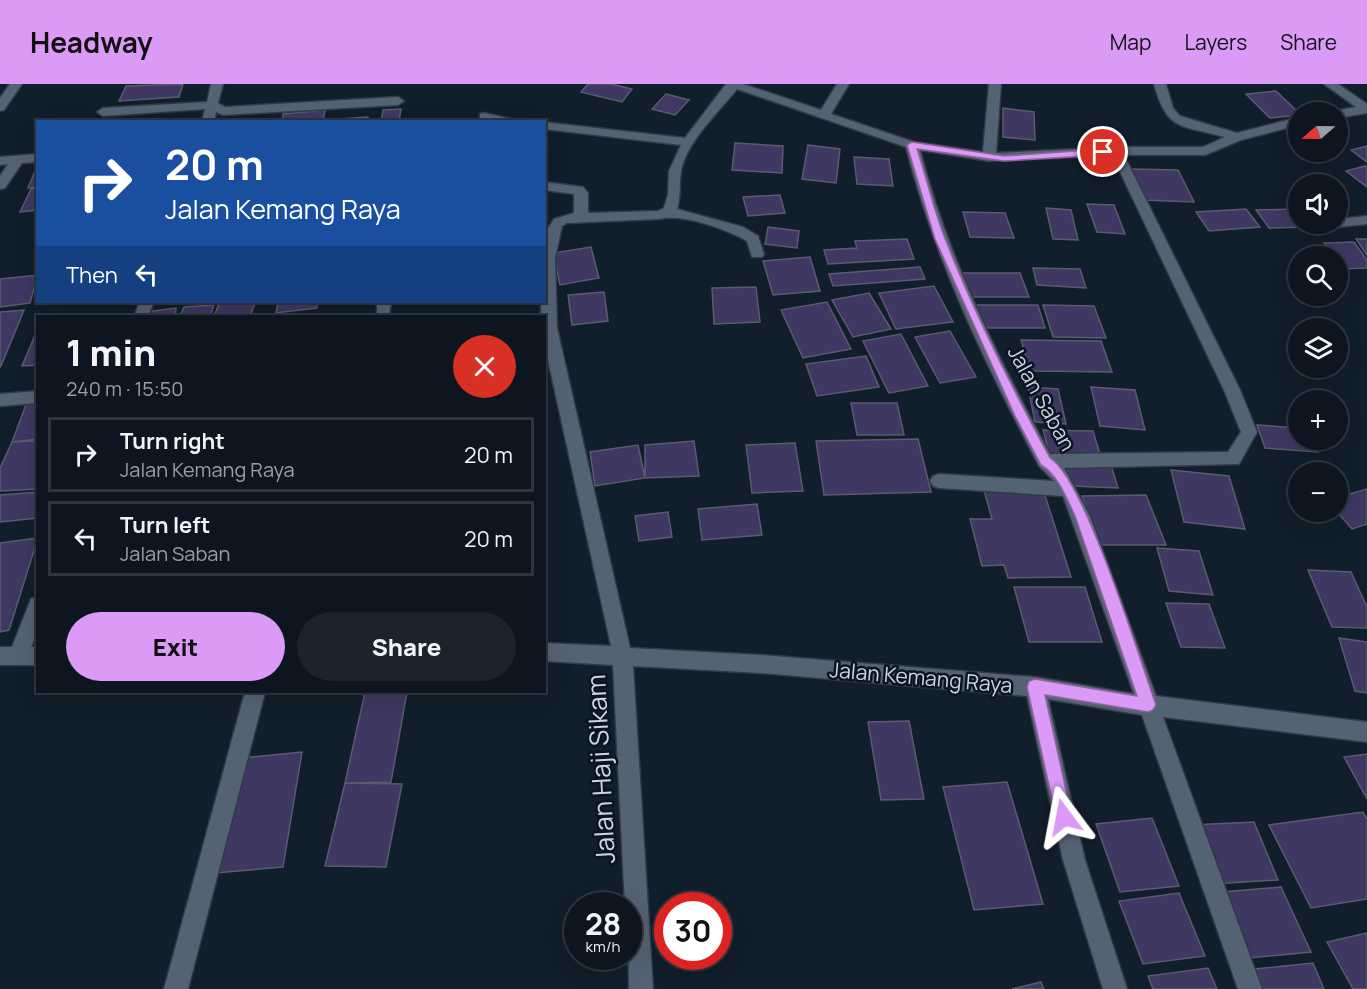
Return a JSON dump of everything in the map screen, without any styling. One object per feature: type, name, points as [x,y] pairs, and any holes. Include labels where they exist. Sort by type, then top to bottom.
[{"type":"street","points":[[0,107],[16,84]]},
{"type":"street","points":[[209,120],[218,84]]},
{"type":"street","points":[[670,211],[675,195],[675,171],[688,142],[733,84],[823,117],[912,145],[989,157],[1116,151],[1205,151],[1237,137],[1288,124]]},
{"type":"street","points":[[823,117],[843,84]]},
{"type":"street","points":[[989,157],[995,84]]},
{"type":"street","points":[[1160,84],[1167,109],[1176,119],[1237,137]]},
{"type":"street","points":[[1330,84],[1367,109]]},
{"type":"street","points":[[103,112],[214,105],[223,111],[398,101]]},
{"type":"street","points":[[1348,112],[1367,109]]},
{"type":"street","points":[[484,117],[504,120]]},
{"type":"street","points":[[546,125],[688,142]]},
{"type":"street","name":"Jalan Saban","points":[[912,145],[940,239],[997,365],[1045,462],[1052,465],[1068,489],[1081,516],[1250,989]]},
{"type":"street","points":[[1045,462],[1233,459],[1249,432],[1232,390],[1116,151]]},
{"type":"street","points":[[0,161],[36,158]]},
{"type":"street","points":[[0,185],[18,159]]},
{"type":"street","points":[[546,186],[578,190],[581,193],[580,212],[584,217],[659,215],[670,211],[738,230],[753,239],[757,254]]},
{"type":"street","name":"Jalan Haji Sikam","points":[[584,217],[562,219],[555,224],[550,238],[549,328],[622,654],[641,989]]},
{"type":"street","points":[[1348,222],[1367,220]]},
{"type":"street","points":[[0,400],[36,397]]},
{"type":"street","points":[[939,481],[1068,489]]},
{"type":"street","points":[[11,657],[36,608]]},
{"type":"street","name":"Jalan Kemang Raya","points":[[546,652],[622,654],[1035,687],[1148,705],[1367,732]]},
{"type":"street","points":[[1035,687],[1074,860],[1115,989]]},
{"type":"street","points":[[177,989],[255,693]]},
{"type":"building","points":[[183,84],[179,97],[119,101],[126,86]]},
{"type":"building","points":[[588,84],[611,84],[632,89],[622,102],[581,92]]},
{"type":"building","points":[[1276,91],[1288,102],[1288,116],[1270,118],[1246,94]]},
{"type":"building","points":[[666,94],[689,100],[675,115],[652,109]]},
{"type":"building","points":[[1003,108],[1034,112],[1035,140],[1003,137]]},
{"type":"building","points":[[401,109],[399,120],[381,120],[383,110]]},
{"type":"building","points":[[325,110],[323,120],[282,120],[283,114]]},
{"type":"building","points":[[368,117],[367,120],[338,119]]},
{"type":"building","points":[[735,143],[783,146],[782,173],[732,170]]},
{"type":"building","points":[[808,145],[840,149],[836,183],[802,179]]},
{"type":"building","points":[[1367,146],[1367,162],[1351,150]]},
{"type":"building","points":[[854,157],[889,159],[893,186],[857,184]]},
{"type":"building","points":[[1367,167],[1367,187],[1346,171]]},
{"type":"building","points":[[36,169],[36,187],[28,188]]},
{"type":"building","points":[[1130,169],[1178,170],[1194,202],[1143,200]]},
{"type":"building","points":[[36,188],[36,210],[20,212],[31,189]]},
{"type":"building","points":[[780,195],[785,213],[748,216],[743,197]]},
{"type":"building","points":[[1087,204],[1114,205],[1125,234],[1097,232]]},
{"type":"building","points":[[1046,208],[1071,210],[1078,240],[1053,239]]},
{"type":"building","points":[[1246,209],[1260,227],[1209,231],[1196,212]]},
{"type":"building","points":[[1288,209],[1288,228],[1269,228],[1256,210]]},
{"type":"building","points":[[963,212],[1005,213],[1014,238],[970,237]]},
{"type":"building","points":[[768,227],[799,231],[797,248],[765,244]]},
{"type":"building","points":[[907,239],[914,259],[828,264],[824,250],[857,248],[855,241]]},
{"type":"building","points":[[1356,239],[1367,239],[1367,255]]},
{"type":"building","points":[[1354,242],[1367,260],[1367,268],[1348,269],[1348,246],[1326,246],[1324,243]]},
{"type":"building","points":[[591,247],[599,278],[560,285],[553,253]]},
{"type":"building","points":[[810,257],[820,291],[773,295],[763,261]]},
{"type":"building","points":[[920,267],[925,279],[833,286],[829,274]]},
{"type":"building","points":[[1033,268],[1080,269],[1086,288],[1037,285]]},
{"type":"building","points":[[959,273],[1020,273],[1029,297],[965,297]]},
{"type":"building","points":[[36,275],[30,303],[0,307],[0,279]]},
{"type":"building","points":[[934,286],[953,322],[896,329],[879,293]]},
{"type":"building","points":[[756,287],[760,322],[714,324],[712,288]]},
{"type":"building","points":[[604,292],[608,321],[572,325],[568,295]]},
{"type":"building","points":[[869,293],[891,329],[853,337],[832,300]]},
{"type":"building","points":[[827,302],[851,349],[803,358],[781,310]]},
{"type":"building","points":[[255,303],[250,315],[214,315],[219,304]]},
{"type":"building","points":[[278,303],[317,303],[317,308],[276,313]]},
{"type":"building","points":[[214,305],[210,315],[180,315],[184,307]]},
{"type":"building","points":[[975,305],[1038,305],[1045,328],[981,328]]},
{"type":"building","points":[[1043,305],[1094,306],[1106,338],[1053,337]]},
{"type":"building","points":[[176,308],[175,315],[145,315],[145,312]]},
{"type":"building","points":[[24,310],[1,366],[0,367],[0,312]]},
{"type":"building","points":[[950,331],[976,377],[940,383],[915,337]]},
{"type":"building","points":[[36,333],[36,365],[22,366]]},
{"type":"building","points":[[901,334],[928,386],[889,393],[863,341]]},
{"type":"building","points":[[1021,340],[1101,341],[1112,372],[1030,371]]},
{"type":"building","points":[[866,356],[879,387],[817,396],[806,364]]},
{"type":"building","points":[[1028,387],[1058,389],[1066,424],[1035,422]]},
{"type":"building","points":[[1091,387],[1135,390],[1145,430],[1100,426]]},
{"type":"building","points":[[36,401],[36,439],[12,442],[27,402]]},
{"type":"building","points":[[851,403],[897,403],[904,435],[857,435]]},
{"type":"building","points":[[1257,425],[1288,427],[1288,450],[1265,448]]},
{"type":"building","points":[[1043,430],[1093,431],[1101,458],[1050,456]]},
{"type":"building","points":[[918,439],[931,492],[824,495],[816,441]]},
{"type":"building","points":[[36,441],[36,489],[0,491],[0,468],[12,442]]},
{"type":"building","points":[[694,441],[699,476],[645,478],[645,445]]},
{"type":"building","points":[[795,443],[803,491],[752,493],[746,445]]},
{"type":"building","points":[[638,445],[645,478],[595,486],[590,452]]},
{"type":"building","points":[[1292,450],[1317,450],[1318,452]]},
{"type":"building","points":[[1065,463],[1111,465],[1118,488],[1071,486]]},
{"type":"building","points":[[1171,470],[1229,476],[1245,529],[1184,522]]},
{"type":"building","points":[[1043,489],[1071,577],[1008,578],[1004,565],[982,566],[970,519],[992,519],[984,490]]},
{"type":"building","points":[[1367,489],[1367,524],[1352,529],[1346,522],[1348,522],[1348,494]]},
{"type":"building","points":[[36,492],[36,518],[0,522],[0,495]]},
{"type":"building","points":[[1146,495],[1166,545],[1100,545],[1082,496]]},
{"type":"building","points":[[757,504],[762,535],[702,540],[698,509]]},
{"type":"building","points":[[668,512],[672,537],[639,541],[635,516]]},
{"type":"building","points":[[36,538],[9,630],[0,632],[0,543]]},
{"type":"building","points":[[1157,548],[1199,551],[1213,595],[1169,591]]},
{"type":"building","points":[[1308,570],[1351,572],[1367,607],[1367,628],[1332,627]]},
{"type":"building","points":[[1014,587],[1085,587],[1102,642],[1029,642]]},
{"type":"building","points":[[1166,603],[1209,604],[1225,648],[1181,647]]},
{"type":"building","points":[[1339,638],[1367,642],[1367,693],[1355,691]]},
{"type":"building","points":[[365,693],[407,693],[391,782],[345,783]]},
{"type":"building","points":[[909,721],[924,799],[881,800],[868,722]]},
{"type":"building","points":[[302,752],[283,867],[216,873],[241,758]]},
{"type":"building","points":[[1367,754],[1367,799],[1344,757]]},
{"type":"building","points":[[1007,782],[1043,904],[974,910],[943,787]]},
{"type":"building","points":[[345,783],[402,784],[386,867],[325,866]]},
{"type":"building","points":[[1363,812],[1367,819],[1367,899],[1311,908],[1269,825]]},
{"type":"building","points":[[1152,818],[1179,886],[1120,892],[1096,824]]},
{"type":"building","points":[[1254,822],[1278,880],[1213,884],[1191,825]]},
{"type":"building","points":[[1281,887],[1311,952],[1249,958],[1222,892]]},
{"type":"building","points":[[1179,893],[1205,956],[1143,964],[1119,901]]},
{"type":"building","points":[[1367,933],[1367,989],[1353,989],[1327,942]]},
{"type":"building","points":[[1313,963],[1324,989],[1263,989],[1255,969]]},
{"type":"building","points":[[1208,968],[1217,989],[1153,989],[1148,976]]},
{"type":"building","points":[[1041,982],[1044,989],[1012,989]]},
{"type":"route","points":[[1064,817],[1035,687],[1148,705],[1081,516],[1068,489],[1052,465],[1045,462],[963,294],[928,206],[912,145],[1004,158],[1103,152]]}]
